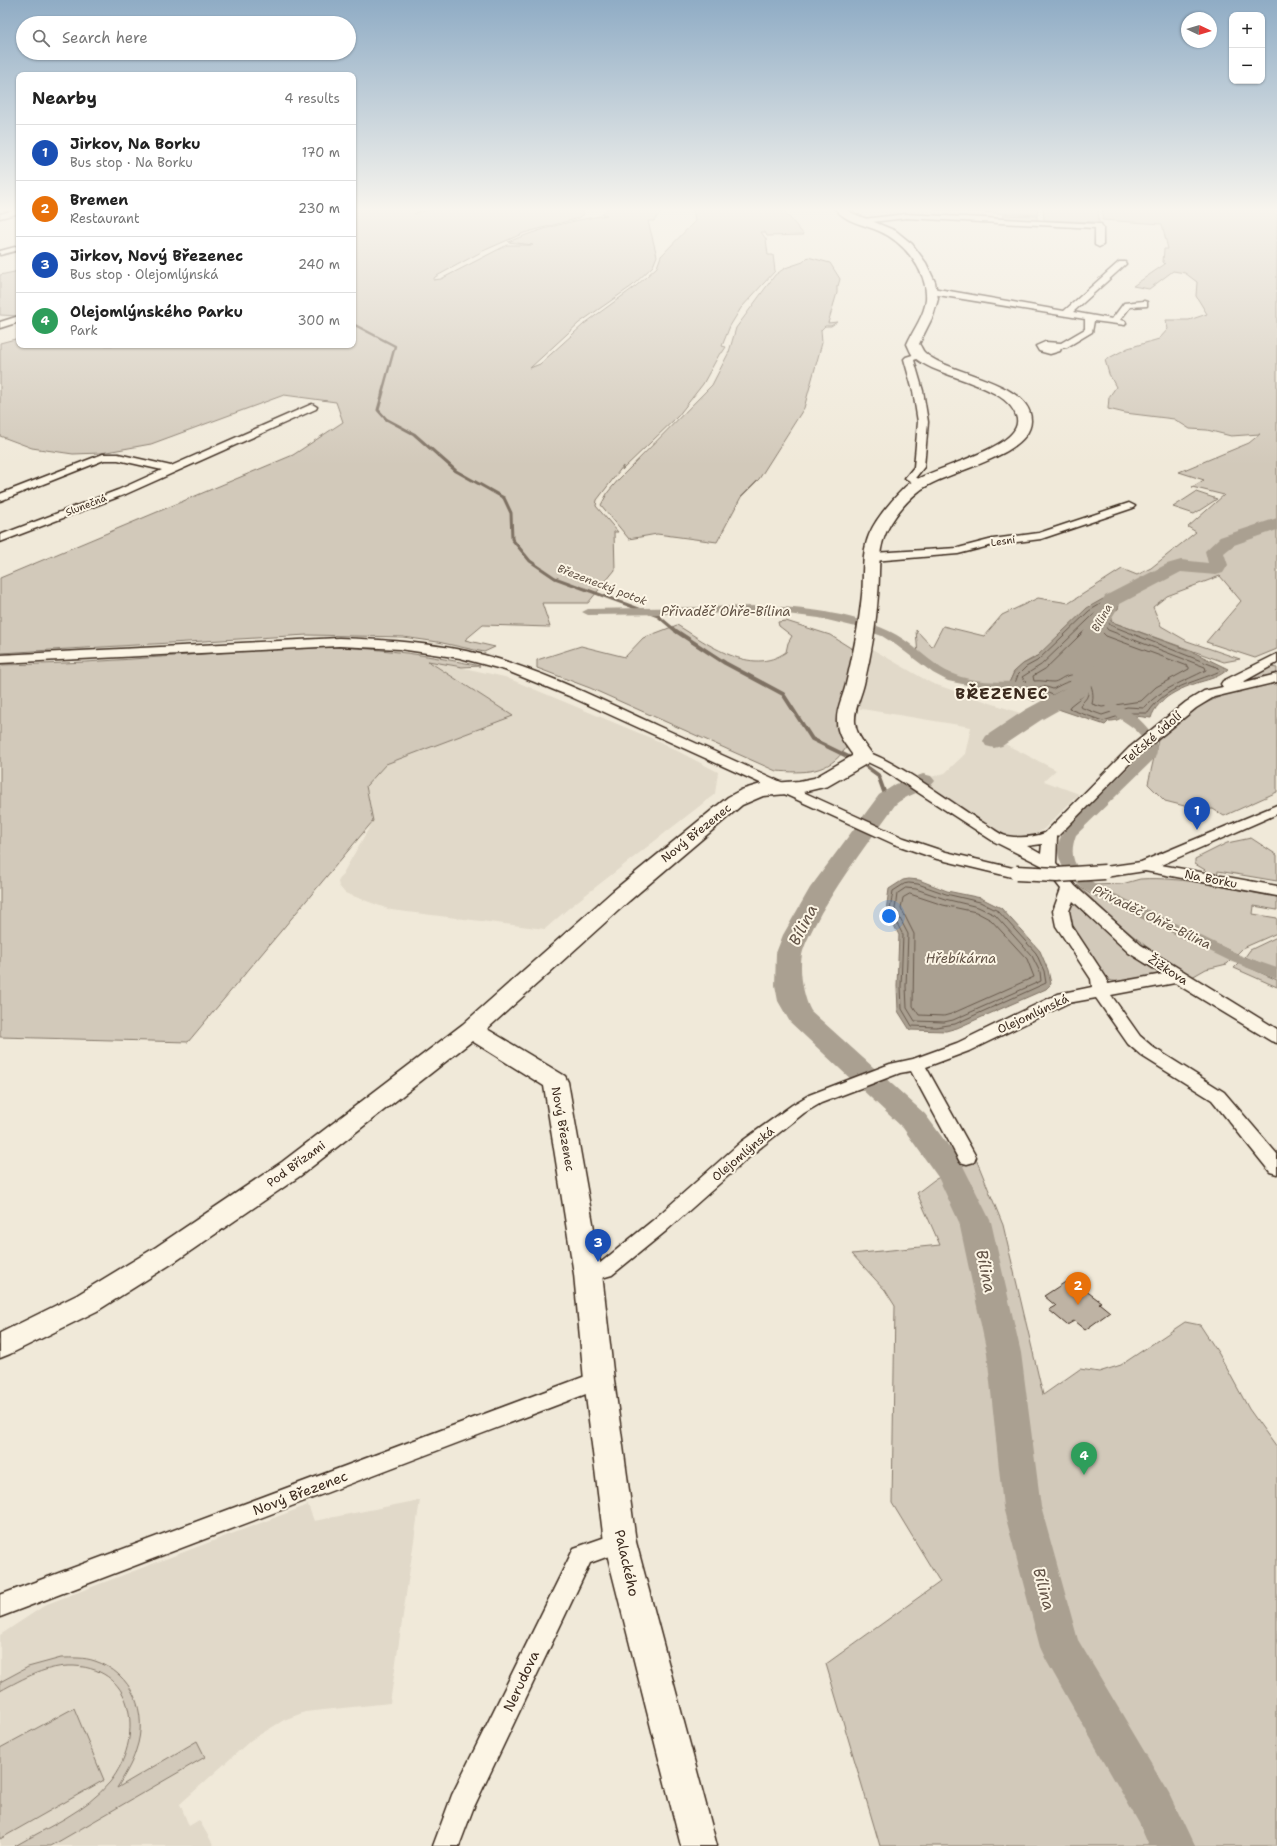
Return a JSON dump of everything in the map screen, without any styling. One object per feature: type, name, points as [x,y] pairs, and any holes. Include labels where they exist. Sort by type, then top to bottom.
[{"type":"street","points":[[932,293],[930,306],[913,344],[914,350],[920,356],[1001,392],[1013,401],[1020,409],[1024,421],[1022,428],[1014,439],[1000,450],[984,458],[940,472],[918,483],[910,490],[880,530],[875,541],[866,628],[853,689],[846,712],[848,734],[859,758],[887,766],[998,838],[1048,863],[1050,836],[1041,840],[1029,842],[1017,842],[998,838]]},
{"type":"street","points":[[945,293],[1118,322],[1127,305],[1144,304]]},
{"type":"street","points":[[1067,313],[1089,293]]},
{"type":"street","points":[[1056,347],[1089,330],[1090,317]]},
{"type":"street","points":[[0,325],[16,320]]},
{"type":"street","points":[[918,483],[910,478],[919,467],[923,422],[918,391],[909,359],[920,356]]},
{"type":"street","name":"Slunečná","points":[[0,539],[122,492],[312,407]]},
{"type":"street","points":[[0,498],[103,457],[118,457],[171,469]]},
{"type":"street","name":"Lesní","points":[[873,556],[958,551],[993,542],[1041,536],[1129,506]]},
{"type":"street","points":[[0,659],[339,642],[395,645],[435,650],[499,664],[540,679],[899,841],[942,856],[1016,872],[1057,875],[1105,872],[1145,866],[1277,808]]},
{"type":"street","points":[[1209,694],[1276,660]]},
{"type":"street","name":"Telčské údolí","points":[[1050,836],[1141,745],[1190,705],[1209,694],[1277,678]]},
{"type":"street","name":"Nový Březenec","points":[[565,945],[735,801],[748,794],[761,790],[821,782],[859,758]]},
{"type":"street","name":"Žižkova","points":[[1048,863],[1069,888],[1135,949],[1277,1037]]},
{"type":"street","name":"Na Borku","points":[[1145,866],[1277,891]]},
{"type":"street","points":[[1069,888],[1061,910],[1064,926],[1099,979],[1100,992],[1134,1040],[1148,1052],[1218,1096],[1227,1104],[1277,1167]]},
{"type":"street","name":"Pod Břízami","points":[[0,1346],[87,1302],[166,1254],[291,1169],[471,1030],[565,945]]},
{"type":"street","name":"Olejomlýnská","points":[[588,1274],[605,1270],[659,1226],[748,1147],[798,1109],[815,1099],[896,1068],[916,1064],[963,1047],[1064,998],[1178,977]]},
{"type":"street","name":"Nový Březenec","points":[[471,1030],[556,1082],[588,1274]]},
{"type":"street","points":[[916,1064],[967,1156]]},
{"type":"street","name":"Palackého","points":[[588,1274],[599,1380],[620,1542],[699,1846]]},
{"type":"street","name":"Nový Březenec","points":[[0,1606],[599,1380]]},
{"type":"street","name":"Nerudova","points":[[446,1846],[461,1804],[582,1555],[620,1542]]},
{"type":"shaded area","points":[[0,293],[16,293],[16,316],[0,315]]},
{"type":"shaded area","points":[[356,293],[622,293],[579,323],[530,368],[540,364],[584,324],[626,293],[755,293],[741,308],[730,326],[722,346],[726,347],[722,353],[720,353],[703,384],[678,416],[622,470],[623,466],[597,500],[596,506],[618,532],[614,532],[615,570],[588,603],[542,603],[550,627],[483,625],[465,640],[495,647],[484,652],[438,642],[403,637],[307,635],[0,653],[0,578],[293,455],[343,422],[336,402],[284,395],[151,444],[101,453],[73,454],[32,448],[0,436],[0,343],[16,339],[16,348],[356,348]]},
{"type":"shaded area","points":[[762,293],[837,293],[828,323],[837,322],[831,326],[825,326],[821,330],[822,343],[804,408],[759,479],[741,497],[717,542],[657,534],[629,539],[601,505],[608,492],[619,479],[712,385],[729,352],[736,328]]},
{"type":"shaded area","points":[[1196,293],[1277,293],[1277,649],[1255,658],[1206,642],[1241,601],[1220,576],[1167,596],[1153,607],[1161,626],[1187,641],[1240,659],[1224,662],[1112,622],[1110,613],[1023,664],[1014,672],[1009,683],[982,683],[960,679],[929,664],[918,656],[916,630],[932,647],[943,626],[984,636],[1002,615],[1038,598],[1069,603],[1122,569],[1137,575],[1151,568],[1196,532],[1188,527],[1224,495],[1192,487],[1204,480],[1179,472],[1249,443],[1260,434],[1231,436],[1207,430],[1190,429],[1174,419],[1125,413],[1108,409],[1109,397],[1116,387],[1109,374],[1105,360],[1128,348],[1159,339],[1168,329],[1166,320],[1189,320],[1207,314],[1196,296]]},
{"type":"shaded area","points":[[1196,492],[1217,499],[1194,514],[1173,507]]},
{"type":"shaded area","points":[[786,621],[830,635],[857,652],[845,744],[846,748],[839,757],[831,763],[815,770],[796,772],[776,771],[590,688],[537,668],[537,660],[581,646],[625,657],[643,638],[677,625],[702,641],[730,655],[759,661],[773,659],[786,652],[788,643],[792,636],[779,626],[778,622]]},
{"type":"shaded area","points":[[339,647],[375,649],[445,659],[480,666],[462,667],[428,661],[513,716],[386,764],[366,786],[373,821],[188,1042],[0,1037],[0,665],[85,662],[297,648]]},
{"type":"shaded area","points":[[872,649],[931,683],[1023,714],[991,740],[1001,742],[1056,770],[1044,781],[1079,794],[1045,828],[1034,836],[1027,838],[1011,837],[994,832],[927,786],[921,780],[945,773],[965,754],[971,727],[856,708],[860,702],[859,696],[866,651]]},
{"type":"shaded area","points":[[427,660],[505,677],[658,741],[718,772],[715,794],[570,907],[545,929],[391,910],[345,893],[339,886],[338,882],[373,821],[366,786],[386,764],[512,716]]},
{"type":"shaded area","points":[[1270,667],[1277,668],[1277,675],[1236,686]]},
{"type":"shaded area","points":[[1277,682],[1277,792],[1224,816],[1213,809],[1200,810],[1165,801],[1148,784],[1158,740],[1197,707],[1228,693]]},
{"type":"shaded area","points":[[1251,838],[1277,855],[1277,881],[1218,871],[1217,877],[1207,875],[1207,871],[1195,864],[1195,859],[1227,843]]},
{"type":"shaded area","points":[[1140,879],[1174,880],[1208,884],[1277,897],[1277,910],[1254,906],[1253,914],[1277,918],[1277,933],[1243,948],[1237,954],[1104,892],[1093,885],[1122,884]]},
{"type":"shaded area","points":[[1077,885],[1089,893],[1231,960],[1227,964],[1206,969],[1192,977],[1160,957],[1146,946],[1118,923]]},
{"type":"shaded area","points":[[1072,902],[1135,957],[1158,973],[1153,976],[1135,980],[1116,981],[1105,978],[1070,931],[1068,907]]},
{"type":"shaded area","points":[[1277,937],[1277,970],[1245,957],[1250,950]]},
{"type":"shaded area","points":[[1239,963],[1277,980],[1277,987],[1234,968]]},
{"type":"shaded area","points":[[976,1159],[1003,1225],[1043,1395],[1080,1369],[1099,1372],[1121,1365],[1185,1322],[1200,1325],[1219,1354],[1249,1409],[1277,1448],[1277,1846],[880,1846],[826,1664],[940,1582],[892,1503],[895,1306],[885,1290],[852,1254],[940,1245],[917,1193],[934,1180]]},
{"type":"shaded area","points":[[420,1500],[390,1703],[305,1712],[284,1720],[251,1740],[180,1804],[189,1826],[199,1820],[214,1846],[0,1846],[0,1635],[47,1604],[308,1505],[314,1521]]},
{"type":"shaded area","points":[[61,1658],[87,1659],[108,1667],[119,1675],[128,1685],[134,1696],[140,1722],[139,1736],[136,1750],[128,1770],[117,1788],[197,1741],[205,1757],[51,1846],[15,1846],[66,1818],[90,1802],[110,1782],[121,1765],[127,1747],[130,1728],[128,1709],[122,1693],[111,1679],[95,1670],[74,1666],[54,1668],[36,1673],[0,1691],[0,1682],[28,1667]]},
{"type":"shaded area","points":[[74,1708],[104,1780],[0,1839],[0,1748]]},
{"type":"water","points":[[1103,599],[1119,604],[1118,609],[1110,613],[1108,617],[1112,622],[1191,651],[1228,669],[1218,676],[1185,687],[1164,699],[1154,711],[1151,718],[1128,716],[1109,721],[1105,725],[1058,709],[1080,694],[1073,690],[1042,704],[1049,697],[1043,695],[1034,701],[1028,698],[1022,689],[1010,686],[1009,683],[1014,672],[1023,664],[1035,658],[1087,608]]},
{"type":"water","name":"Hřebíkárna","points":[[903,880],[919,880],[947,891],[981,898],[1001,908],[1040,951],[1048,970],[1051,984],[1046,989],[957,1028],[946,1031],[910,1030],[898,1011],[897,986],[899,935],[886,911],[889,889]]},
{"type":"building","points":[[1070,1279],[1101,1302],[1099,1303],[1110,1312],[1085,1330],[1074,1321],[1067,1325],[1049,1310],[1056,1306],[1044,1296]]},
{"type":"waterway","name":"Březenecký potok","points":[[356,326],[395,346],[382,393]]},
{"type":"waterway","name":"Březenecký potok","points":[[383,392],[378,410],[386,419],[414,434],[456,471],[504,498],[511,513],[512,539],[530,561],[555,578],[658,616],[677,632]]},
{"type":"waterway","name":"Bílina","points":[[994,741],[1033,715],[1079,689],[1092,634],[1112,600],[1174,568],[1181,566],[1216,569],[1218,565],[1214,551],[1227,541],[1277,524]]},
{"type":"waterway","name":"Přivaděč Ohře-Bílina","points":[[588,612],[755,609],[787,610],[819,614],[878,630],[900,642],[924,662],[952,678],[971,683],[1030,686]]},
{"type":"waterway","name":"Březenecký potok","points":[[676,631],[725,663],[783,694],[812,739],[863,764],[878,775],[887,800]]},
{"type":"waterway","name":"Přivaděč Ohře-Bílina","points":[[1111,706],[1140,727],[1149,738],[1151,744],[1149,756],[1069,834],[1065,851],[1068,866],[1078,878],[1092,888],[1237,959],[1277,974]]},
{"type":"waterway","name":"Bílina","points":[[923,781],[899,791],[887,800],[823,888],[796,935],[789,953],[789,985],[792,1001],[800,1016],[914,1121],[951,1172],[975,1222],[1004,1353],[1022,1507],[1060,1647],[1154,1808],[1172,1846]]},
{"type":"place","name":"Jirkov, Na Borku","points":[[1197,830]]},
{"type":"place","name":"Jirkov, Nový Březenec","points":[[598,1262]]},
{"type":"place","name":"Bremen","points":[[1078,1305]]},
{"type":"place","name":"Olejomlýnského Parku","points":[[1084,1475]]},
{"type":"district","name":"BŘEZENEC","points":[[1002,693]]}]
